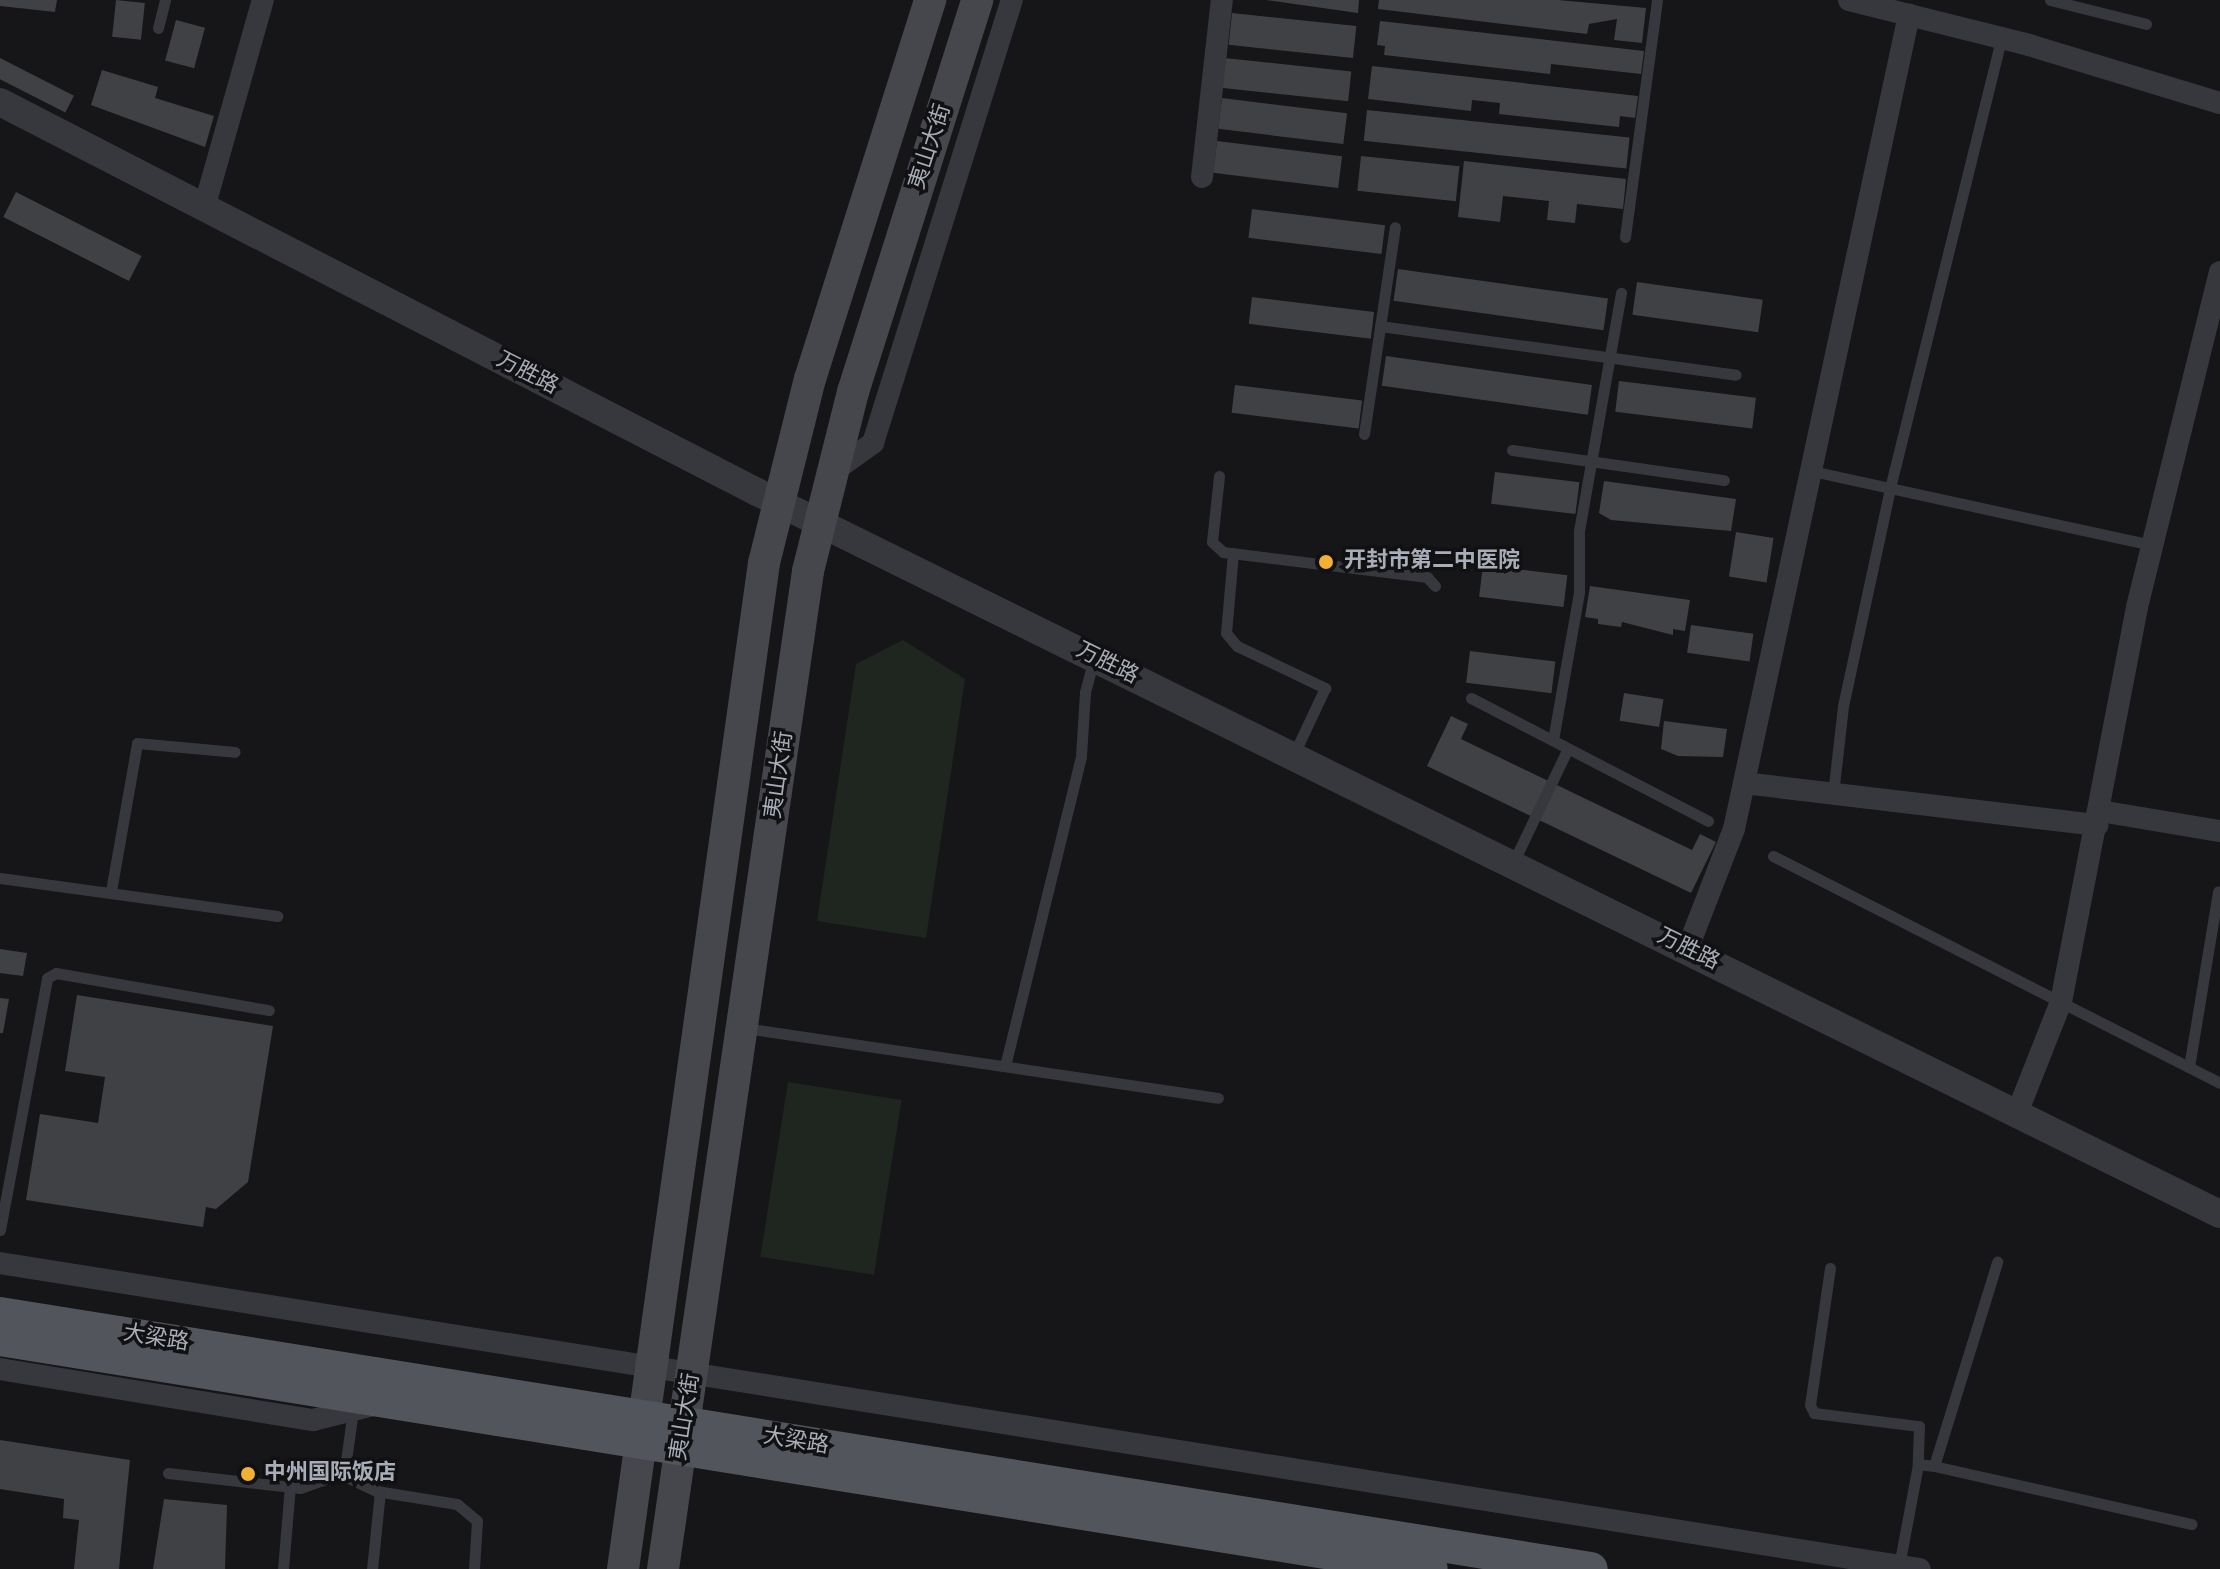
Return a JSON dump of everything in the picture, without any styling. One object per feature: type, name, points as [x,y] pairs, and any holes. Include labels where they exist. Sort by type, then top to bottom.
[{"type":"main road","name":"夷山大街","points":[[623,1569],[777,502],[930,0]]},
{"type":"main road","name":"夷山大街","points":[[663,1569],[819,522],[830,474],[977,0]]},
{"type":"main road","name":"大梁路","points":[[0,1314],[642,1430]]},
{"type":"main road","name":"大梁路","points":[[0,1339],[388,1401],[642,1430],[1591,1569]]},
{"type":"main road","name":"大梁路","points":[[683,1436],[1431,1569]]},
{"type":"street","points":[[204,208],[263,0]]},
{"type":"street","points":[[830,474],[873,443],[1012,0]]},
{"type":"street","points":[[1202,177],[1222,0]]},
{"type":"street","points":[[1858,1],[2001,38],[2220,103]]},
{"type":"street","points":[[1687,950],[1723,863],[1744,783],[1909,15]]},
{"type":"street","name":"万胜路","points":[[0,102],[777,502],[2220,1214]]},
{"type":"street","points":[[2017,1113],[2061,1002],[2150,545],[2220,272]]},
{"type":"street","points":[[1744,783],[2220,831]]},
{"type":"street","points":[[0,1263],[1910,1567]]},
{"type":"street","points":[[0,1369],[313,1420],[388,1401]]},
{"type":"lane","points":[[158,28],[165,0]]},
{"type":"lane","points":[[1625,237],[1657,0]]},
{"type":"lane","points":[[2058,1],[2146,24]]},
{"type":"lane","points":[[1833,794],[1843,706],[1890,488],[2001,38]]},
{"type":"lane","points":[[1364,434],[1395,227]]},
{"type":"lane","points":[[1553,740],[1579,592],[1579,531],[1621,293]]},
{"type":"lane","points":[[1380,326],[1736,375]]},
{"type":"lane","points":[[1512,450],[1724,480]]},
{"type":"lane","points":[[1812,471],[2150,545]]},
{"type":"lane","points":[[1219,476],[1212,542],[1233,553],[1427,577],[1435,586]]},
{"type":"lane","points":[[1233,553],[1226,633],[1237,646],[1325,688],[1293,756]]},
{"type":"lane","points":[[1005,1066],[1081,756],[1085,692],[1094,658]]},
{"type":"lane","points":[[1471,698],[1708,821]]},
{"type":"lane","points":[[111,891],[137,743],[235,752]]},
{"type":"lane","points":[[1513,863],[1568,748]]},
{"type":"lane","points":[[1773,856],[2220,1083]]},
{"type":"lane","points":[[0,878],[277,916]]},
{"type":"lane","points":[[2189,1067],[2218,891]]},
{"type":"lane","points":[[0,1230],[47,978],[56,973],[269,1010]]},
{"type":"lane","points":[[745,1028],[1218,1098]]},
{"type":"lane","points":[[1934,1466],[1997,1262]]},
{"type":"lane","points":[[1830,1268],[1810,1405],[1814,1413],[1919,1426],[1910,1567]]},
{"type":"lane","points":[[344,1475],[353,1410]]},
{"type":"lane","points":[[1918,1464],[2192,1524]]},
{"type":"lane","points":[[168,1473],[290,1486],[344,1475],[380,1491],[468,1509],[477,1521],[474,1569]]},
{"type":"lane","points":[[283,1569],[290,1486]]},
{"type":"lane","points":[[372,1569],[380,1491]]},
{"type":"shaded area","points":[[903,640],[965,679],[926,938],[817,921],[856,664]]},
{"type":"shaded area","points":[[788,1082],[902,1100],[874,1275],[760,1257]]},
{"type":"building","points":[[0,0],[57,0],[55,12],[0,6]]},
{"type":"building","points":[[116,0],[145,3],[141,40],[112,37]]},
{"type":"building","points":[[1266,0],[1359,0],[1358,13]]},
{"type":"building","points":[[1379,0],[1558,0],[1646,8],[1642,43],[1614,40],[1617,19],[1589,24],[1587,34],[1378,9]]},
{"type":"building","points":[[1232,13],[1356,26],[1353,58],[1229,45]]},
{"type":"building","points":[[176,20],[205,28],[194,68],[165,61]]},
{"type":"building","points":[[1380,21],[1644,51],[1641,74],[1551,64],[1550,74],[1384,55],[1385,46],[1377,45]]},
{"type":"building","points":[[0,58],[74,96],[65,113],[0,79]]},
{"type":"building","points":[[1224,58],[1351,71],[1348,101],[1221,88]]},
{"type":"building","points":[[1372,66],[1638,96],[1635,118],[1620,116],[1619,127],[1499,114],[1500,103],[1472,100],[1471,111],[1368,99]]},
{"type":"building","points":[[102,70],[158,87],[155,98],[214,116],[205,147],[91,105]]},
{"type":"building","points":[[1222,98],[1347,113],[1343,144],[1218,129]]},
{"type":"building","points":[[1367,110],[1630,138],[1626,168],[1364,141]]},
{"type":"building","points":[[1217,141],[1342,156],[1338,188],[1213,173]]},
{"type":"building","points":[[1361,156],[1459,166],[1456,201],[1357,191]]},
{"type":"building","points":[[1464,161],[1626,179],[1623,209],[1577,204],[1575,223],[1547,220],[1549,201],[1503,196],[1500,222],[1458,217]]},
{"type":"building","points":[[16,192],[142,256],[129,281],[3,217]]},
{"type":"building","points":[[1252,209],[1385,225],[1381,254],[1248,238]]},
{"type":"building","points":[[1398,269],[1608,299],[1603,330],[1394,301]]},
{"type":"building","points":[[1637,282],[1763,300],[1758,332],[1632,315]]},
{"type":"building","points":[[1252,297],[1374,312],[1371,339],[1249,324]]},
{"type":"building","points":[[1386,356],[1592,385],[1588,415],[1382,386]]},
{"type":"building","points":[[1619,381],[1756,398],[1752,429],[1615,412]]},
{"type":"building","points":[[1235,385],[1362,401],[1359,428],[1232,413]]},
{"type":"building","points":[[1495,472],[1579,482],[1575,514],[1491,504]]},
{"type":"building","points":[[1604,481],[1736,499],[1731,531],[1611,520],[1599,513]]},
{"type":"building","points":[[1736,532],[1774,538],[1766,582],[1729,576]]},
{"type":"building","points":[[1483,565],[1567,575],[1563,607],[1479,597]]},
{"type":"building","points":[[1590,586],[1690,600],[1685,631],[1673,629],[1673,635],[1622,622],[1621,627],[1598,624],[1598,619],[1585,617]]},
{"type":"building","points":[[1691,625],[1753,634],[1749,661],[1687,653]]},
{"type":"building","points":[[1470,651],[1555,661],[1551,693],[1466,683]]},
{"type":"building","points":[[1624,693],[1664,699],[1659,727],[1620,721]]},
{"type":"building","points":[[1451,716],[1468,724],[1461,739],[1692,850],[1700,834],[1716,842],[1691,893],[1427,766]]},
{"type":"building","points":[[1664,721],[1727,729],[1723,757],[1678,756],[1661,749]]},
{"type":"building","points":[[0,949],[27,953],[23,976],[0,973]]},
{"type":"building","points":[[77,995],[273,1026],[248,1182],[216,1209],[206,1207],[203,1227],[26,1200],[40,1114],[98,1123],[105,1077],[65,1071]]},
{"type":"building","points":[[0,998],[9,999],[3,1033],[0,1033]]},
{"type":"building","points":[[0,1440],[130,1460],[119,1569],[74,1569],[79,1520],[63,1518],[64,1499],[0,1489]]},
{"type":"building","points":[[164,1499],[227,1505],[225,1569],[153,1569]]},
{"type":"place","name":"开封市第二中医院","points":[[1326,562]]},
{"type":"place","name":"中州国际饭店","points":[[248,1474]]}]
